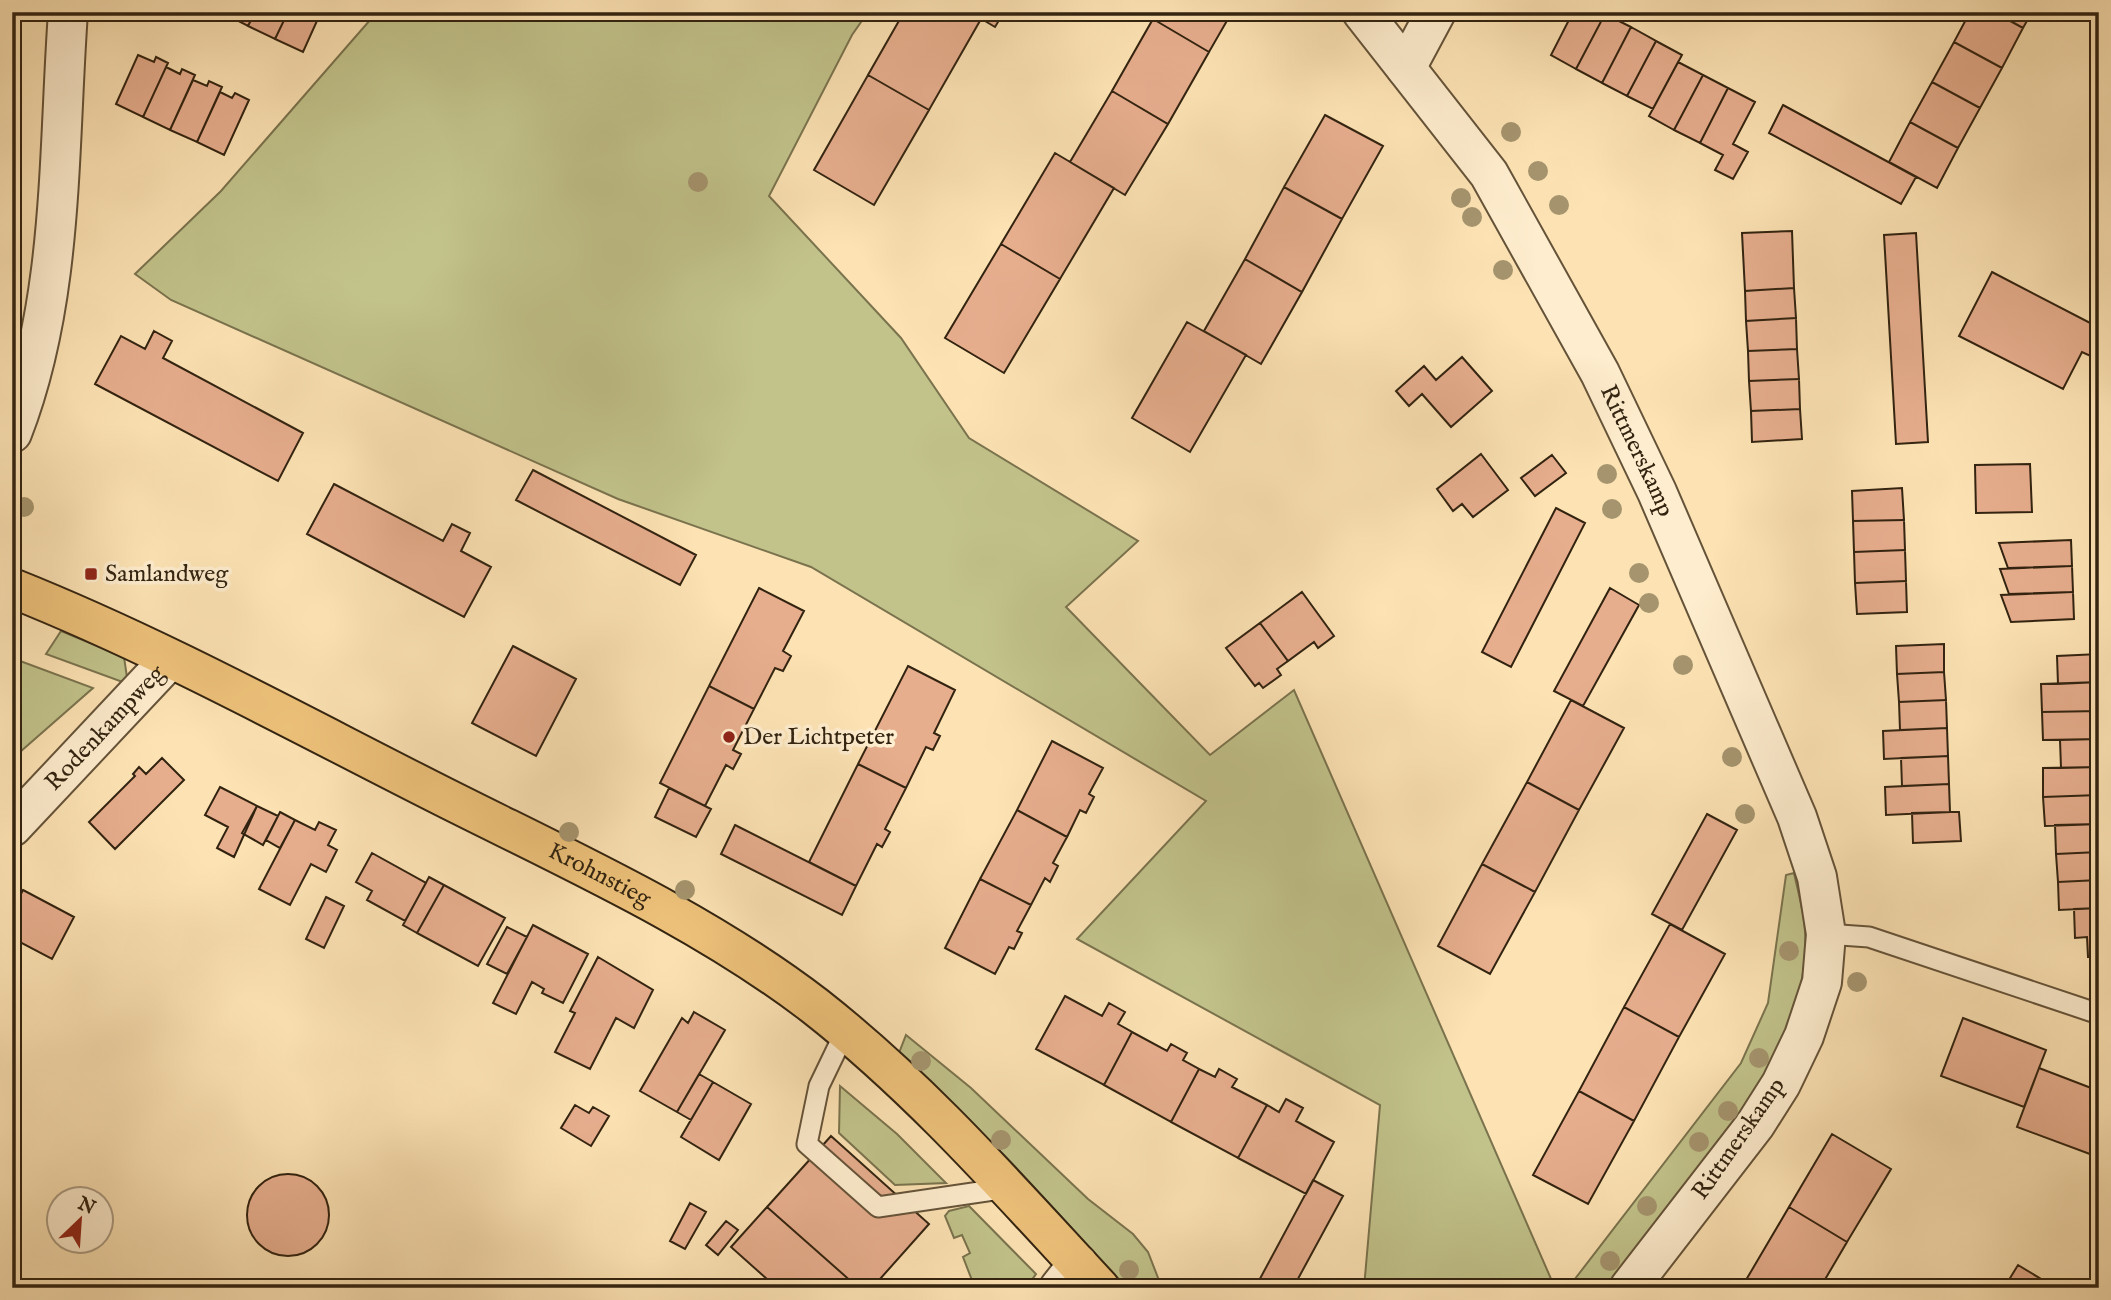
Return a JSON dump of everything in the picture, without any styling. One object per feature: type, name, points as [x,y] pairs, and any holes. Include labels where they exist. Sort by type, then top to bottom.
[{"type":"main road","name":"Krohnstieg","points":[[12,587],[170,659],[665,911],[765,970],[845,1032],[917,1094],[1007,1188],[1079,1280]]},
{"type":"street","points":[[12,433],[33,374],[48,293],[68,12]]},
{"type":"street","name":"Rittmerskamp","points":[[1362,12],[1489,174],[1609,393],[1657,492],[1797,817],[1816,877],[1826,934],[1822,982],[1804,1036],[1781,1084],[1755,1125],[1629,1288]]},
{"type":"street","points":[[1406,68],[1436,12]]},
{"type":"street","name":"Rodenkampweg","points":[[12,827],[170,659]]},
{"type":"lane","points":[[1826,934],[1869,937],[2099,1014]]},
{"type":"lane","points":[[845,1032],[819,1086],[807,1144],[878,1207],[1007,1188]]},
{"type":"green space","points":[[377,12],[868,12],[852,35],[769,196],[901,338],[969,438],[1138,541],[1066,607],[1210,755],[1294,690],[1555,1288],[1364,1288],[1380,1105],[1077,939],[1206,801],[811,567],[618,499],[171,300],[135,274],[221,191]]},
{"type":"green space","points":[[61,631],[124,657],[128,684],[46,654]]},
{"type":"green space","points":[[12,658],[93,688],[12,759]]},
{"type":"green space","points":[[1794,873],[1805,931],[1802,978],[1788,1026],[1766,1074],[1705,1167],[1608,1288],[1568,1288],[1741,1063],[1768,1003],[1786,875]]},
{"type":"green space","points":[[906,1035],[971,1088],[1088,1199],[1133,1234],[1148,1252],[1162,1288],[1127,1288],[1006,1157],[899,1053]]},
{"type":"green space","points":[[840,1086],[897,1134],[946,1183],[895,1185],[839,1133]]},
{"type":"green space","points":[[969,1206],[1036,1274],[1026,1288],[975,1288],[963,1257],[970,1253],[962,1235],[954,1238],[945,1216],[949,1211]]},
{"type":"building","points":[[221,12],[255,12],[248,26]]},
{"type":"building","points":[[255,12],[288,12],[275,39],[248,26]]},
{"type":"building","points":[[288,12],[321,12],[303,52],[275,39]]},
{"type":"building","points":[[904,12],[970,12],[981,19],[929,110],[868,75]]},
{"type":"building","points":[[970,12],[1004,12],[995,27]]},
{"type":"building","points":[[1157,12],[1232,12],[1209,52],[1153,19]]},
{"type":"building","points":[[1573,12],[1605,14],[1576,69],[1551,55]]},
{"type":"building","points":[[1970,12],[1994,12],[2023,28],[2002,68],[1954,42]]},
{"type":"building","points":[[1994,12],[2032,12],[2023,28]]},
{"type":"building","points":[[1605,14],[1631,27],[1602,83],[1576,69]]},
{"type":"building","points":[[1153,19],[1209,52],[1168,124],[1112,91]]},
{"type":"building","points":[[1631,27],[1656,41],[1627,96],[1602,83]]},
{"type":"building","points":[[1656,41],[1682,55],[1653,109],[1627,96]]},
{"type":"building","points":[[1954,42],[2002,68],[1980,108],[1932,82]]},
{"type":"building","points":[[138,55],[154,62],[156,57],[168,63],[143,117],[116,104]]},
{"type":"building","points":[[1678,62],[1703,75],[1674,130],[1649,116]]},
{"type":"building","points":[[166,67],[180,74],[182,69],[195,75],[170,130],[143,117]]},
{"type":"building","points":[[868,75],[929,110],[874,205],[814,170]]},
{"type":"building","points":[[1703,75],[1728,88],[1700,143],[1674,130]]},
{"type":"building","points":[[193,80],[207,86],[209,81],[222,87],[197,142],[170,130]]},
{"type":"building","points":[[1932,82],[1980,108],[1958,148],[1910,122]]},
{"type":"building","points":[[1728,88],[1755,102],[1733,144],[1748,152],[1733,179],[1715,170],[1723,155],[1700,143]]},
{"type":"building","points":[[1112,91],[1168,124],[1125,195],[1070,162]]},
{"type":"building","points":[[220,92],[232,98],[235,93],[249,100],[224,155],[197,142]]},
{"type":"building","points":[[1783,105],[1916,177],[1901,204],[1769,133]]},
{"type":"building","points":[[1325,115],[1383,146],[1342,219],[1284,187]]},
{"type":"building","points":[[1910,122],[1958,148],[1937,188],[1889,162]]},
{"type":"building","points":[[1055,153],[1114,188],[1060,279],[1001,244]]},
{"type":"building","points":[[1284,187],[1342,219],[1302,292],[1245,259]]},
{"type":"building","points":[[1792,231],[1794,288],[1745,291],[1742,233]]},
{"type":"building","points":[[1916,233],[1928,442],[1896,444],[1884,235]]},
{"type":"building","points":[[1001,244],[1060,279],[1004,373],[945,338]]},
{"type":"building","points":[[1245,259],[1302,292],[1261,364],[1204,331]]},
{"type":"building","points":[[1992,272],[2096,326],[2093,331],[2099,334],[2098,354],[2095,358],[2082,352],[2063,389],[1959,336]]},
{"type":"building","points":[[1794,288],[1796,318],[1746,321],[1745,291]]},
{"type":"building","points":[[1796,318],[1797,349],[1748,351],[1746,321]]},
{"type":"building","points":[[1187,322],[1246,355],[1190,452],[1132,418]]},
{"type":"building","points":[[154,331],[172,341],[163,358],[303,433],[278,481],[95,384],[121,336],[145,349]]},
{"type":"building","points":[[1797,349],[1799,379],[1749,381],[1748,351]]},
{"type":"building","points":[[1462,357],[1492,391],[1451,427],[1422,394],[1409,406],[1396,391],[1424,366],[1436,380]]},
{"type":"building","points":[[1799,379],[1800,409],[1751,411],[1749,381]]},
{"type":"building","points":[[1800,409],[1802,439],[1752,442],[1751,411]]},
{"type":"building","points":[[1481,454],[1508,490],[1473,517],[1462,504],[1453,511],[1437,489]]},
{"type":"building","points":[[1552,455],[1566,473],[1535,496],[1521,478]]},
{"type":"building","points":[[2030,464],[2032,512],[1976,513],[1975,465]]},
{"type":"building","points":[[533,470],[696,555],[680,585],[516,500]]},
{"type":"building","points":[[334,484],[443,541],[452,524],[470,533],[461,551],[491,567],[464,617],[307,534]]},
{"type":"building","points":[[1902,488],[1904,520],[1853,521],[1852,491]]},
{"type":"building","points":[[1556,508],[1585,523],[1511,667],[1482,652]]},
{"type":"building","points":[[1904,520],[1905,550],[1854,552],[1853,521]]},
{"type":"building","points":[[2071,540],[2072,566],[2008,568],[1999,543]]},
{"type":"building","points":[[1905,550],[1906,581],[1855,583],[1854,552]]},
{"type":"building","points":[[2072,566],[2073,592],[2009,594],[2000,569]]},
{"type":"building","points":[[1906,581],[1907,612],[1857,614],[1855,583]]},
{"type":"building","points":[[759,588],[804,611],[783,651],[791,656],[783,671],[775,668],[754,709],[709,686]]},
{"type":"building","points":[[1610,588],[1639,605],[1583,706],[1554,691]]},
{"type":"building","points":[[1302,592],[1334,636],[1318,648],[1314,642],[1288,661],[1260,623]]},
{"type":"building","points":[[2073,592],[2074,619],[2011,622],[2001,595]]},
{"type":"building","points":[[1260,623],[1288,661],[1277,669],[1281,675],[1263,688],[1259,683],[1255,686],[1226,648]]},
{"type":"building","points":[[1944,644],[1944,672],[1897,674],[1896,646]]},
{"type":"building","points":[[513,646],[576,679],[536,756],[472,723]]},
{"type":"building","points":[[2099,654],[2099,682],[2058,684],[2057,656]]},
{"type":"building","points":[[908,666],[955,690],[934,733],[940,736],[933,750],[926,747],[906,788],[858,764]]},
{"type":"building","points":[[1944,672],[1946,700],[1899,702],[1897,674]]},
{"type":"building","points":[[2099,682],[2099,711],[2042,712],[2041,684]]},
{"type":"building","points":[[709,686],[754,709],[733,750],[741,754],[733,769],[726,765],[705,806],[660,783]]},
{"type":"building","points":[[1571,700],[1624,728],[1579,810],[1527,782]]},
{"type":"building","points":[[1946,700],[1947,728],[1900,730],[1899,702]]},
{"type":"building","points":[[2099,711],[2099,739],[2043,740],[2042,712]]},
{"type":"building","points":[[1947,728],[1948,756],[1884,759],[1883,731]]},
{"type":"building","points":[[2099,739],[2099,767],[2061,768],[2060,740]]},
{"type":"building","points":[[1052,741],[1103,768],[1089,794],[1094,797],[1086,813],[1080,810],[1067,837],[1017,810]]},
{"type":"building","points":[[1948,756],[1949,784],[1902,786],[1901,758]]},
{"type":"building","points":[[162,758],[184,780],[115,849],[89,822],[135,776],[133,774],[139,767],[146,774]]},
{"type":"building","points":[[858,764],[906,788],[885,829],[890,832],[882,847],[877,844],[856,886],[809,862]]},
{"type":"building","points":[[2099,767],[2099,795],[2043,797],[2043,768]]},
{"type":"building","points":[[1527,782],[1579,810],[1535,892],[1482,864]]},
{"type":"building","points":[[1949,784],[1950,812],[1886,815],[1885,787]]},
{"type":"building","points":[[220,787],[257,806],[234,857],[217,848],[228,827],[205,815]]},
{"type":"building","points":[[669,788],[711,809],[696,837],[655,817]]},
{"type":"building","points":[[2099,795],[2099,824],[2045,826],[2043,797]]},
{"type":"building","points":[[257,806],[278,816],[263,845],[242,833]]},
{"type":"building","points":[[1017,810],[1067,837],[1053,863],[1058,866],[1050,882],[1045,878],[1031,905],[980,879]]},
{"type":"building","points":[[280,812],[295,820],[280,848],[266,840]]},
{"type":"building","points":[[1959,812],[1961,841],[1913,843],[1912,813]]},
{"type":"building","points":[[1707,814],[1737,830],[1682,930],[1652,914]]},
{"type":"building","points":[[295,820],[315,830],[319,822],[336,830],[328,845],[337,850],[326,872],[311,864],[290,905],[259,889]]},
{"type":"building","points":[[2099,824],[2099,852],[2056,854],[2055,825]]},
{"type":"building","points":[[735,825],[856,886],[842,915],[721,854]]},
{"type":"building","points":[[2099,852],[2099,880],[2058,882],[2056,854]]},
{"type":"building","points":[[372,853],[426,883],[405,921],[367,900],[372,891],[356,882]]},
{"type":"building","points":[[1482,864],[1535,892],[1490,974],[1438,946]]},
{"type":"building","points":[[429,877],[444,885],[417,933],[403,925]]},
{"type":"building","points":[[980,879],[1031,905],[1017,931],[1022,933],[1014,949],[1009,947],[995,974],[945,948]]},
{"type":"building","points":[[2099,880],[2099,908],[2059,910],[2058,882]]},
{"type":"building","points":[[444,885],[505,918],[478,966],[417,933]]},
{"type":"building","points":[[23,890],[74,917],[52,959],[12,938],[12,911]]},
{"type":"building","points":[[326,897],[344,906],[324,948],[306,939]]},
{"type":"building","points":[[2099,908],[2099,957],[2088,957],[2087,937],[2075,938],[2074,909]]},
{"type":"building","points":[[1670,924],[1725,954],[1679,1037],[1624,1007]]},
{"type":"building","points":[[533,925],[588,954],[563,1003],[542,993],[544,989],[532,982],[516,1014],[493,1003]]},
{"type":"building","points":[[507,927],[527,937],[507,974],[487,964]]},
{"type":"building","points":[[598,957],[653,990],[634,1028],[616,1018],[590,1069],[555,1052],[575,1013],[570,1011]]},
{"type":"building","points":[[1065,996],[1102,1016],[1109,1003],[1125,1012],[1118,1024],[1132,1032],[1104,1085],[1036,1049]]},
{"type":"building","points":[[1624,1007],[1679,1037],[1634,1121],[1579,1091]]},
{"type":"building","points":[[694,1012],[725,1030],[677,1112],[640,1091],[682,1018],[688,1023]]},
{"type":"building","points":[[1963,1018],[2046,1050],[2024,1107],[1941,1076]]},
{"type":"building","points":[[1132,1032],[1167,1051],[1171,1044],[1187,1053],[1183,1060],[1199,1069],[1171,1122],[1104,1085]]},
{"type":"building","points":[[2039,1068],[2099,1091],[2098,1157],[2017,1127]]},
{"type":"building","points":[[1199,1069],[1215,1077],[1219,1069],[1237,1079],[1232,1087],[1267,1105],[1238,1158],[1171,1122]]},
{"type":"building","points":[[699,1074],[713,1082],[691,1120],[677,1112]]},
{"type":"building","points":[[713,1082],[751,1104],[719,1160],[681,1137]]},
{"type":"building","points":[[1579,1091],[1634,1121],[1588,1204],[1533,1175]]},
{"type":"building","points":[[1286,1099],[1303,1108],[1296,1121],[1334,1142],[1306,1194],[1238,1158],[1267,1105],[1279,1112]]},
{"type":"building","points":[[575,1105],[589,1113],[593,1107],[609,1116],[591,1146],[561,1128]]},
{"type":"building","points":[[1832,1134],[1891,1169],[1847,1242],[1789,1207]]},
{"type":"building","points":[[831,1136],[929,1224],[872,1288],[849,1288],[853,1283],[767,1207]]},
{"type":"building","points":[[288,1174],[304,1177],[317,1186],[326,1199],[329,1215],[326,1231],[317,1244],[304,1253],[288,1256],[272,1253],[259,1244],[250,1231],[247,1215],[250,1199],[259,1186],[272,1177]]},
{"type":"building","points":[[1313,1180],[1343,1196],[1293,1288],[1255,1288]]},
{"type":"building","points":[[690,1203],[706,1212],[685,1249],[670,1241]]},
{"type":"building","points":[[767,1207],[853,1283],[849,1288],[777,1288],[731,1247]]},
{"type":"building","points":[[1789,1207],[1847,1242],[1820,1288],[1758,1288],[1746,1280]]},
{"type":"building","points":[[726,1221],[738,1230],[718,1255],[706,1245]]},
{"type":"building","points":[[2018,1265],[2056,1288],[2004,1288]]},
{"type":"place","name":"Samlandweg","points":[[91,574]]},
{"type":"place","name":"Der Lichtpeter","points":[[729,737]]}]
